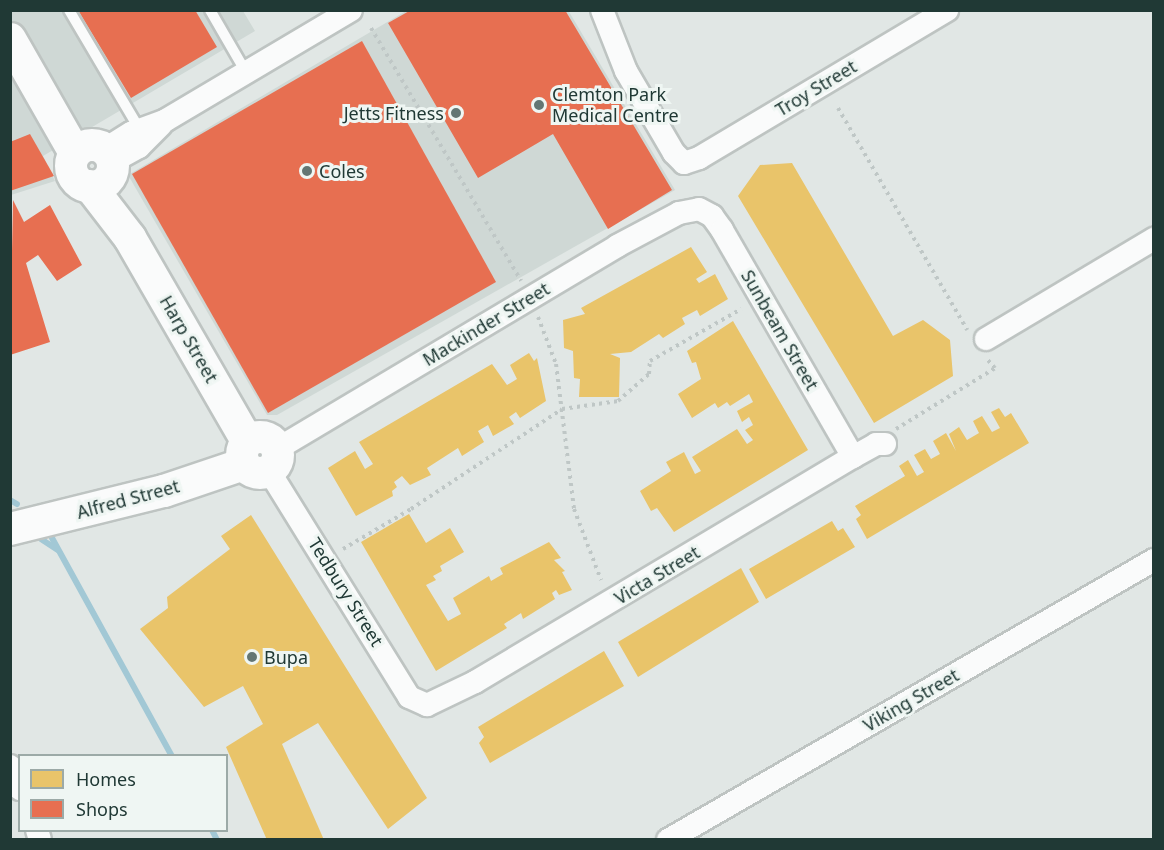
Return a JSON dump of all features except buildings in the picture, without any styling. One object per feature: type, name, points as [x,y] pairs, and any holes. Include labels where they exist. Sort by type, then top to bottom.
[{"type":"street","points":[[97,162],[140,129],[166,120],[247,74],[351,10]]},
{"type":"street","name":"Troy Street","points":[[607,19],[615,48],[626,71],[674,153],[691,160],[947,10]]},
{"type":"street","name":"Harp Street","points":[[10,39],[46,100],[97,162],[130,238],[259,456]]},
{"type":"street","points":[[97,162],[139,147],[166,120]]},
{"type":"street","name":"Mackinder Street","points":[[259,456],[617,246],[679,213],[699,209]]},
{"type":"street","name":"Sunbeam Street","points":[[699,209],[712,216],[722,230],[853,458]]},
{"type":"street","points":[[986,339],[1154,239]]},
{"type":"street","name":"Victa Street","points":[[427,705],[475,682],[887,439]]},
{"type":"street","name":"Alfred Street","points":[[10,530],[174,488],[259,456]]},
{"type":"street","name":"Tedbury Street","points":[[259,456],[409,697],[427,705]]},
{"type":"street","name":"Viking Street","points":[[668,840],[1154,560]]},
{"type":"street","points":[[10,766],[18,784]]},
{"type":"lane","points":[[69,10],[140,129]]},
{"type":"lane","points":[[210,10],[247,74]]},
{"type":"path","points":[[371,28],[531,298],[556,364],[574,509],[601,580]]},
{"type":"path","points":[[838,108],[975,344],[986,339]]},
{"type":"path","points":[[343,549],[411,509],[561,409],[618,400],[649,374],[650,361],[741,309]]},
{"type":"path","points":[[887,439],[994,368]]},
{"type":"shaded area","points":[[568,10],[675,190],[277,415],[267,415],[128,175],[406,11]]},
{"type":"shaded area","points":[[11,11],[243,11],[255,31],[43,156],[55,181],[11,195]]},
{"type":"waterway","points":[[10,500],[17,504]]},
{"type":"waterway","points":[[52,538],[171,754]]},
{"type":"waterway","points":[[41,539],[58,550]]},
{"type":"waterway","points":[[213,832],[217,840]]},
{"type":"place","name":"Clemton Park Medical Centre","points":[[539,105]]},
{"type":"place","name":"Jetts Fitness","points":[[456,113]]},
{"type":"place","name":"Coles","points":[[307,171]]},
{"type":"place","name":"Bupa","points":[[252,657]]}]
